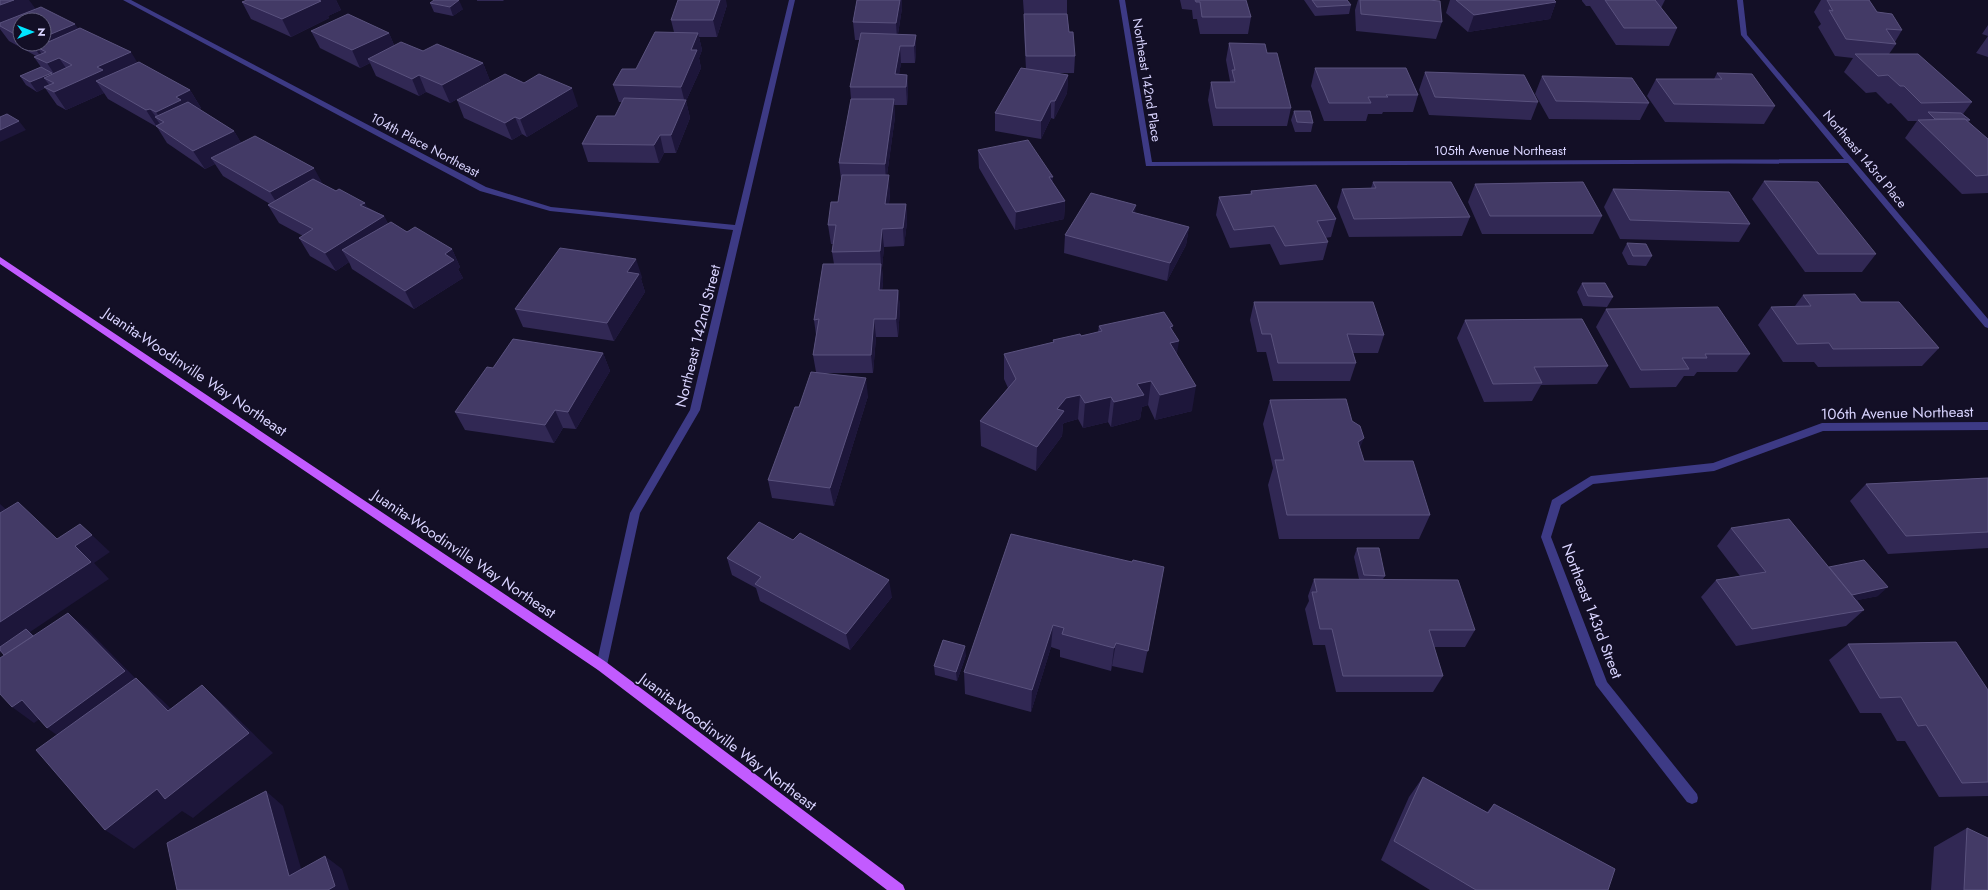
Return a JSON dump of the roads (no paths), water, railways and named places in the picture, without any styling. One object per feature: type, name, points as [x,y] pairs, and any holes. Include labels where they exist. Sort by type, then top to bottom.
[{"type":"main road","name":"Juanita-Woodinville Way Northeast","points":[[0,260],[602,666],[895,889]]},
{"type":"street","name":"104th Place Northeast","points":[[126,0],[483,189],[550,209],[739,228]]},
{"type":"street","name":"Northeast 142nd Street","points":[[602,666],[635,513],[696,410],[792,0]]},
{"type":"street","name":"Northeast 142nd Place","points":[[1122,0],[1149,164]]},
{"type":"street","name":"Northeast 143rd Place","points":[[1740,0],[1744,35],[1851,160],[1988,326]]},
{"type":"street","name":"105th Avenue Northeast","points":[[1149,164],[1851,160]]},
{"type":"street","name":"106th Avenue Northeast","points":[[1556,503],[1591,480],[1714,467],[1822,427],[1988,426]]},
{"type":"street","name":"Northeast 143rd Street","points":[[1556,503],[1546,537],[1602,685],[1692,798]]}]
